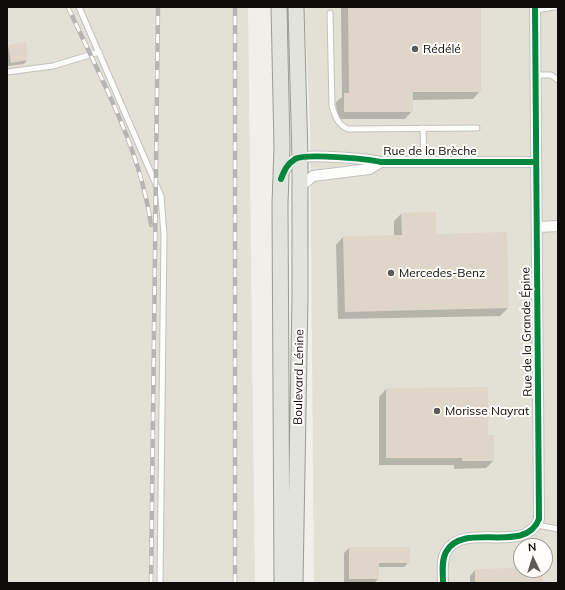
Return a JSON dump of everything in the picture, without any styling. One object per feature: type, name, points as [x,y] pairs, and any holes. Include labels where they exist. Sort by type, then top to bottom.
[{"type":"main road","name":"Boulevard Lénine","points":[[279,7],[282,146],[280,179],[282,583]]},
{"type":"main road","name":"Boulevard Lénine","points":[[295,583],[301,167],[296,7]]},
{"type":"street","name":"Rue de la Grande Épine","points":[[535,9],[540,509],[537,525]]},
{"type":"street","name":"Boulevard Lénine","points":[[282,146],[301,167]]},
{"type":"street","name":"Rue de la Brèche","points":[[301,167],[369,159],[381,162],[536,162]]},
{"type":"street","name":"Rue de la Brèche","points":[[301,167],[369,169],[381,162]]},
{"type":"street","points":[[280,179],[286,168],[301,167]]},
{"type":"street","points":[[538,227],[558,226]]},
{"type":"street","points":[[444,583],[444,560],[446,552],[457,541],[475,538],[517,536],[526,534],[537,525]]},
{"type":"lane","points":[[79,7],[161,196],[164,235],[160,583]]},
{"type":"lane","points":[[535,9],[555,7]]},
{"type":"lane","points":[[330,13],[332,106],[340,124],[348,129],[477,128]]},
{"type":"lane","points":[[7,72],[53,66],[99,52]]},
{"type":"lane","points":[[536,75],[551,75],[558,80]]},
{"type":"lane","points":[[423,128],[424,162]]},
{"type":"lane","points":[[537,525],[558,529]]},
{"type":"shaded area","points":[[7,7],[248,7],[255,583],[7,583]]},
{"type":"shaded area","points":[[304,7],[558,7],[558,583],[314,583],[310,119]]},
{"type":"building","name":"Rédélé","points":[[348,7],[481,7],[481,92],[413,92],[413,112],[344,112],[344,93],[349,93]]},
{"type":"building","points":[[26,42],[28,60],[11,63],[8,45]]},
{"type":"building","name":"Mercedes-Benz","points":[[436,212],[436,234],[507,232],[509,308],[345,312],[343,236],[402,235],[401,213]]},
{"type":"building","name":"Morisse Nayrat","points":[[488,387],[488,435],[494,435],[494,461],[462,461],[462,458],[386,458],[386,388]]},
{"type":"building","points":[[349,547],[410,547],[410,563],[379,563],[379,579],[349,579]]},
{"type":"building","points":[[513,568],[513,578],[543,578],[543,583],[475,583],[475,569]]},
{"type":"railway","points":[[68,7],[105,86],[128,140],[146,196],[151,225]]},
{"type":"railway","points":[[151,583],[158,7]]},
{"type":"railway","points":[[235,7],[235,583]]},
{"type":"cycle path","points":[[443,583],[443,559],[446,552],[454,543],[479,537],[508,537],[521,535],[532,530],[539,519],[535,7]]},
{"type":"cycle path","points":[[281,179],[290,163],[301,157],[351,158],[381,162],[536,162]]},
{"type":"place","name":"Rédélé","points":[[415,49]]},
{"type":"place","name":"Mercedes-Benz","points":[[391,273]]},
{"type":"place","name":"Morisse Nayrat","points":[[437,411]]}]
